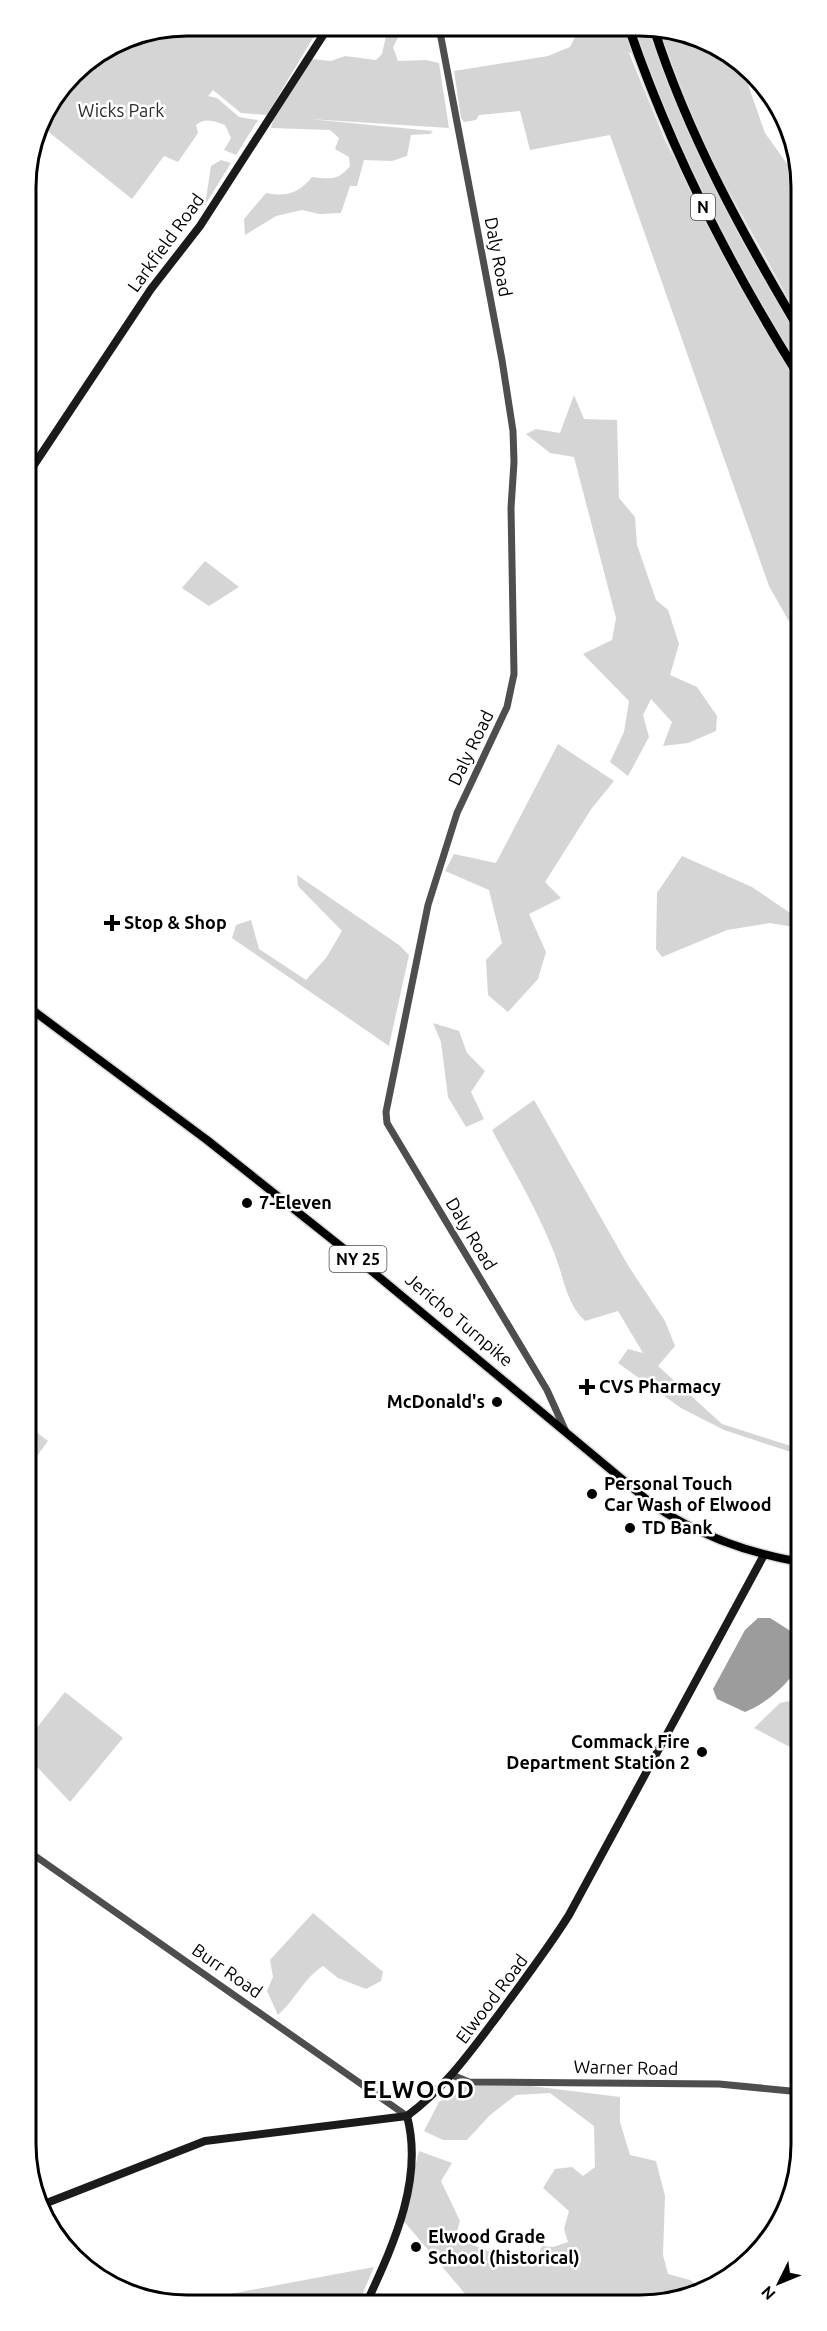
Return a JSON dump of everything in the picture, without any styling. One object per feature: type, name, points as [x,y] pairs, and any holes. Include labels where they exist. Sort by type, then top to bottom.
[{"type":"highway","name":"N","points":[[632,36],[664,120],[693,186],[739,273],[791,362]]},
{"type":"highway","name":"N","points":[[657,37],[680,100],[705,158],[791,314]]},
{"type":"main road","name":"Larkfield Road","points":[[36,462],[151,289],[200,226],[323,36]]},
{"type":"main road","name":"Jericho Turnpike","points":[[36,1013],[259,1181],[425,1313],[663,1512],[719,1539],[764,1555]]},
{"type":"main road","name":"NY 25","points":[[764,1555],[791,1560]]},
{"type":"main road","name":"Elwood Road","points":[[407,2116],[425,2103],[452,2075],[535,1967],[568,1915],[764,1555]]},
{"type":"main road","points":[[47,2203],[204,2141],[407,2116],[413,2142],[401,2224],[370,2295]]},
{"type":"street","name":"Daly Road","points":[[441,36],[512,420],[514,674],[507,707],[457,813],[428,905],[386,1112],[387,1124],[547,1390],[566,1432]]},
{"type":"street","name":"Burr Road","points":[[36,1857],[407,2116]]},
{"type":"street","name":"Warner Road","points":[[452,2075],[469,2082],[719,2084],[791,2091]]},
{"type":"green space","name":"Wicks Park","points":[[314,36],[267,115],[241,113],[213,90],[208,96],[217,98],[239,117],[258,120],[236,155],[224,150],[231,138],[225,125],[210,120],[203,121],[196,125],[198,133],[178,162],[164,156],[132,199],[47,130],[61,103],[87,73],[111,56],[138,44],[167,37]]},
{"type":"green space","points":[[386,36],[399,36],[393,47],[398,61],[426,60],[439,63],[449,128],[309,119],[433,131],[430,134],[411,135],[407,156],[392,161],[364,160],[357,186],[350,186],[341,213],[319,214],[302,210],[276,216],[245,235],[244,219],[266,193],[280,195],[291,193],[297,191],[312,177],[337,177],[350,166],[349,157],[335,149],[339,138],[330,130],[271,128],[274,116],[312,59],[331,61],[345,56],[376,60],[382,54]]},
{"type":"green space","points":[[628,36],[633,52],[629,53],[665,140],[735,278],[791,372],[791,625],[769,586],[610,135],[530,150],[520,111],[479,115],[476,120],[464,122],[461,118],[454,71],[548,56],[570,47],[575,37]]},
{"type":"green space","points":[[636,36],[655,37],[675,95],[791,318],[791,353],[751,285],[708,202],[650,73]]},
{"type":"green space","points":[[662,37],[698,47],[716,56],[746,79],[765,133],[790,168],[791,304],[702,143]]},
{"type":"green space","points":[[221,160],[231,163],[205,205],[211,166]]},
{"type":"green space","points":[[574,395],[584,419],[617,420],[619,498],[635,517],[637,545],[656,600],[668,610],[679,644],[670,675],[697,687],[717,716],[716,731],[688,743],[663,746],[672,722],[651,699],[643,715],[649,737],[628,776],[610,762],[624,732],[629,701],[583,654],[612,640],[616,618],[574,457],[550,453],[526,434],[536,429],[560,433]]},
{"type":"green space","points":[[205,561],[239,587],[209,606],[182,588]]},
{"type":"green space","points":[[558,744],[614,781],[592,808],[545,882],[561,898],[529,914],[546,952],[538,979],[508,1012],[488,995],[486,960],[502,943],[489,890],[445,871],[454,854],[496,863]]},
{"type":"green space","points":[[682,856],[752,887],[791,914],[791,927],[770,923],[727,930],[662,957],[656,949],[657,893]]},
{"type":"green space","points":[[297,875],[399,945],[409,955],[389,1046],[232,938],[236,925],[251,920],[259,949],[306,980],[326,958],[342,931],[298,886]]},
{"type":"green space","points":[[433,1023],[459,1031],[467,1053],[485,1071],[471,1092],[484,1119],[466,1127],[448,1097],[441,1042]]},
{"type":"green space","points":[[534,1100],[629,1267],[665,1321],[675,1346],[658,1366],[722,1424],[791,1446],[791,1452],[724,1430],[681,1408],[618,1363],[628,1349],[643,1353],[618,1311],[585,1321],[579,1314],[570,1298],[541,1223],[492,1130]]},
{"type":"green space","points":[[36,1432],[48,1441],[36,1457]]},
{"type":"green space","points":[[65,1692],[123,1738],[70,1802],[36,1766],[36,1729]]},
{"type":"green space","points":[[791,1701],[791,1748],[754,1728],[780,1703]]},
{"type":"green space","points":[[313,1913],[383,1972],[381,1981],[366,1989],[338,1978],[323,1966],[310,1977],[278,2015],[267,1991],[273,1977],[270,1960]]},
{"type":"green space","points":[[463,2086],[531,2086],[620,2097],[620,2122],[630,2155],[656,2161],[665,2196],[663,2255],[668,2274],[690,2280],[696,2285],[650,2295],[466,2295],[402,2219],[419,2151],[452,2163],[441,2181],[460,2221],[456,2235],[475,2246],[506,2258],[521,2255],[536,2260],[542,2246],[553,2247],[568,2242],[564,2229],[569,2211],[543,2188],[555,2169],[572,2167],[583,2176],[595,2167],[594,2126],[550,2093],[516,2095],[490,2115],[467,2140],[443,2140],[424,2131],[439,2102]]},
{"type":"green space","points":[[374,2267],[362,2295],[224,2295]]},
{"type":"shaded area","points":[[758,1618],[770,1618],[791,1631],[791,1677],[769,1698],[745,1712],[717,1699],[713,1689],[745,1630]]},
{"type":"place","name":"Stop & Shop","points":[[112,923]]},
{"type":"place","name":"7-Eleven","points":[[247,1203]]},
{"type":"place","name":"CVS Pharmacy","points":[[587,1387]]},
{"type":"place","name":"McDonald's","points":[[497,1402]]},
{"type":"place","name":"Personal Touch Car Wash of Elwood","points":[[592,1494]]},
{"type":"place","name":"TD Bank","points":[[630,1528]]},
{"type":"place","name":"Commack Fire Department Station 2","points":[[702,1752]]},
{"type":"place","name":"Elwood Grade School (historical)","points":[[416,2247]]},
{"type":"district","name":"ELWOOD","points":[[419,2090]]}]
